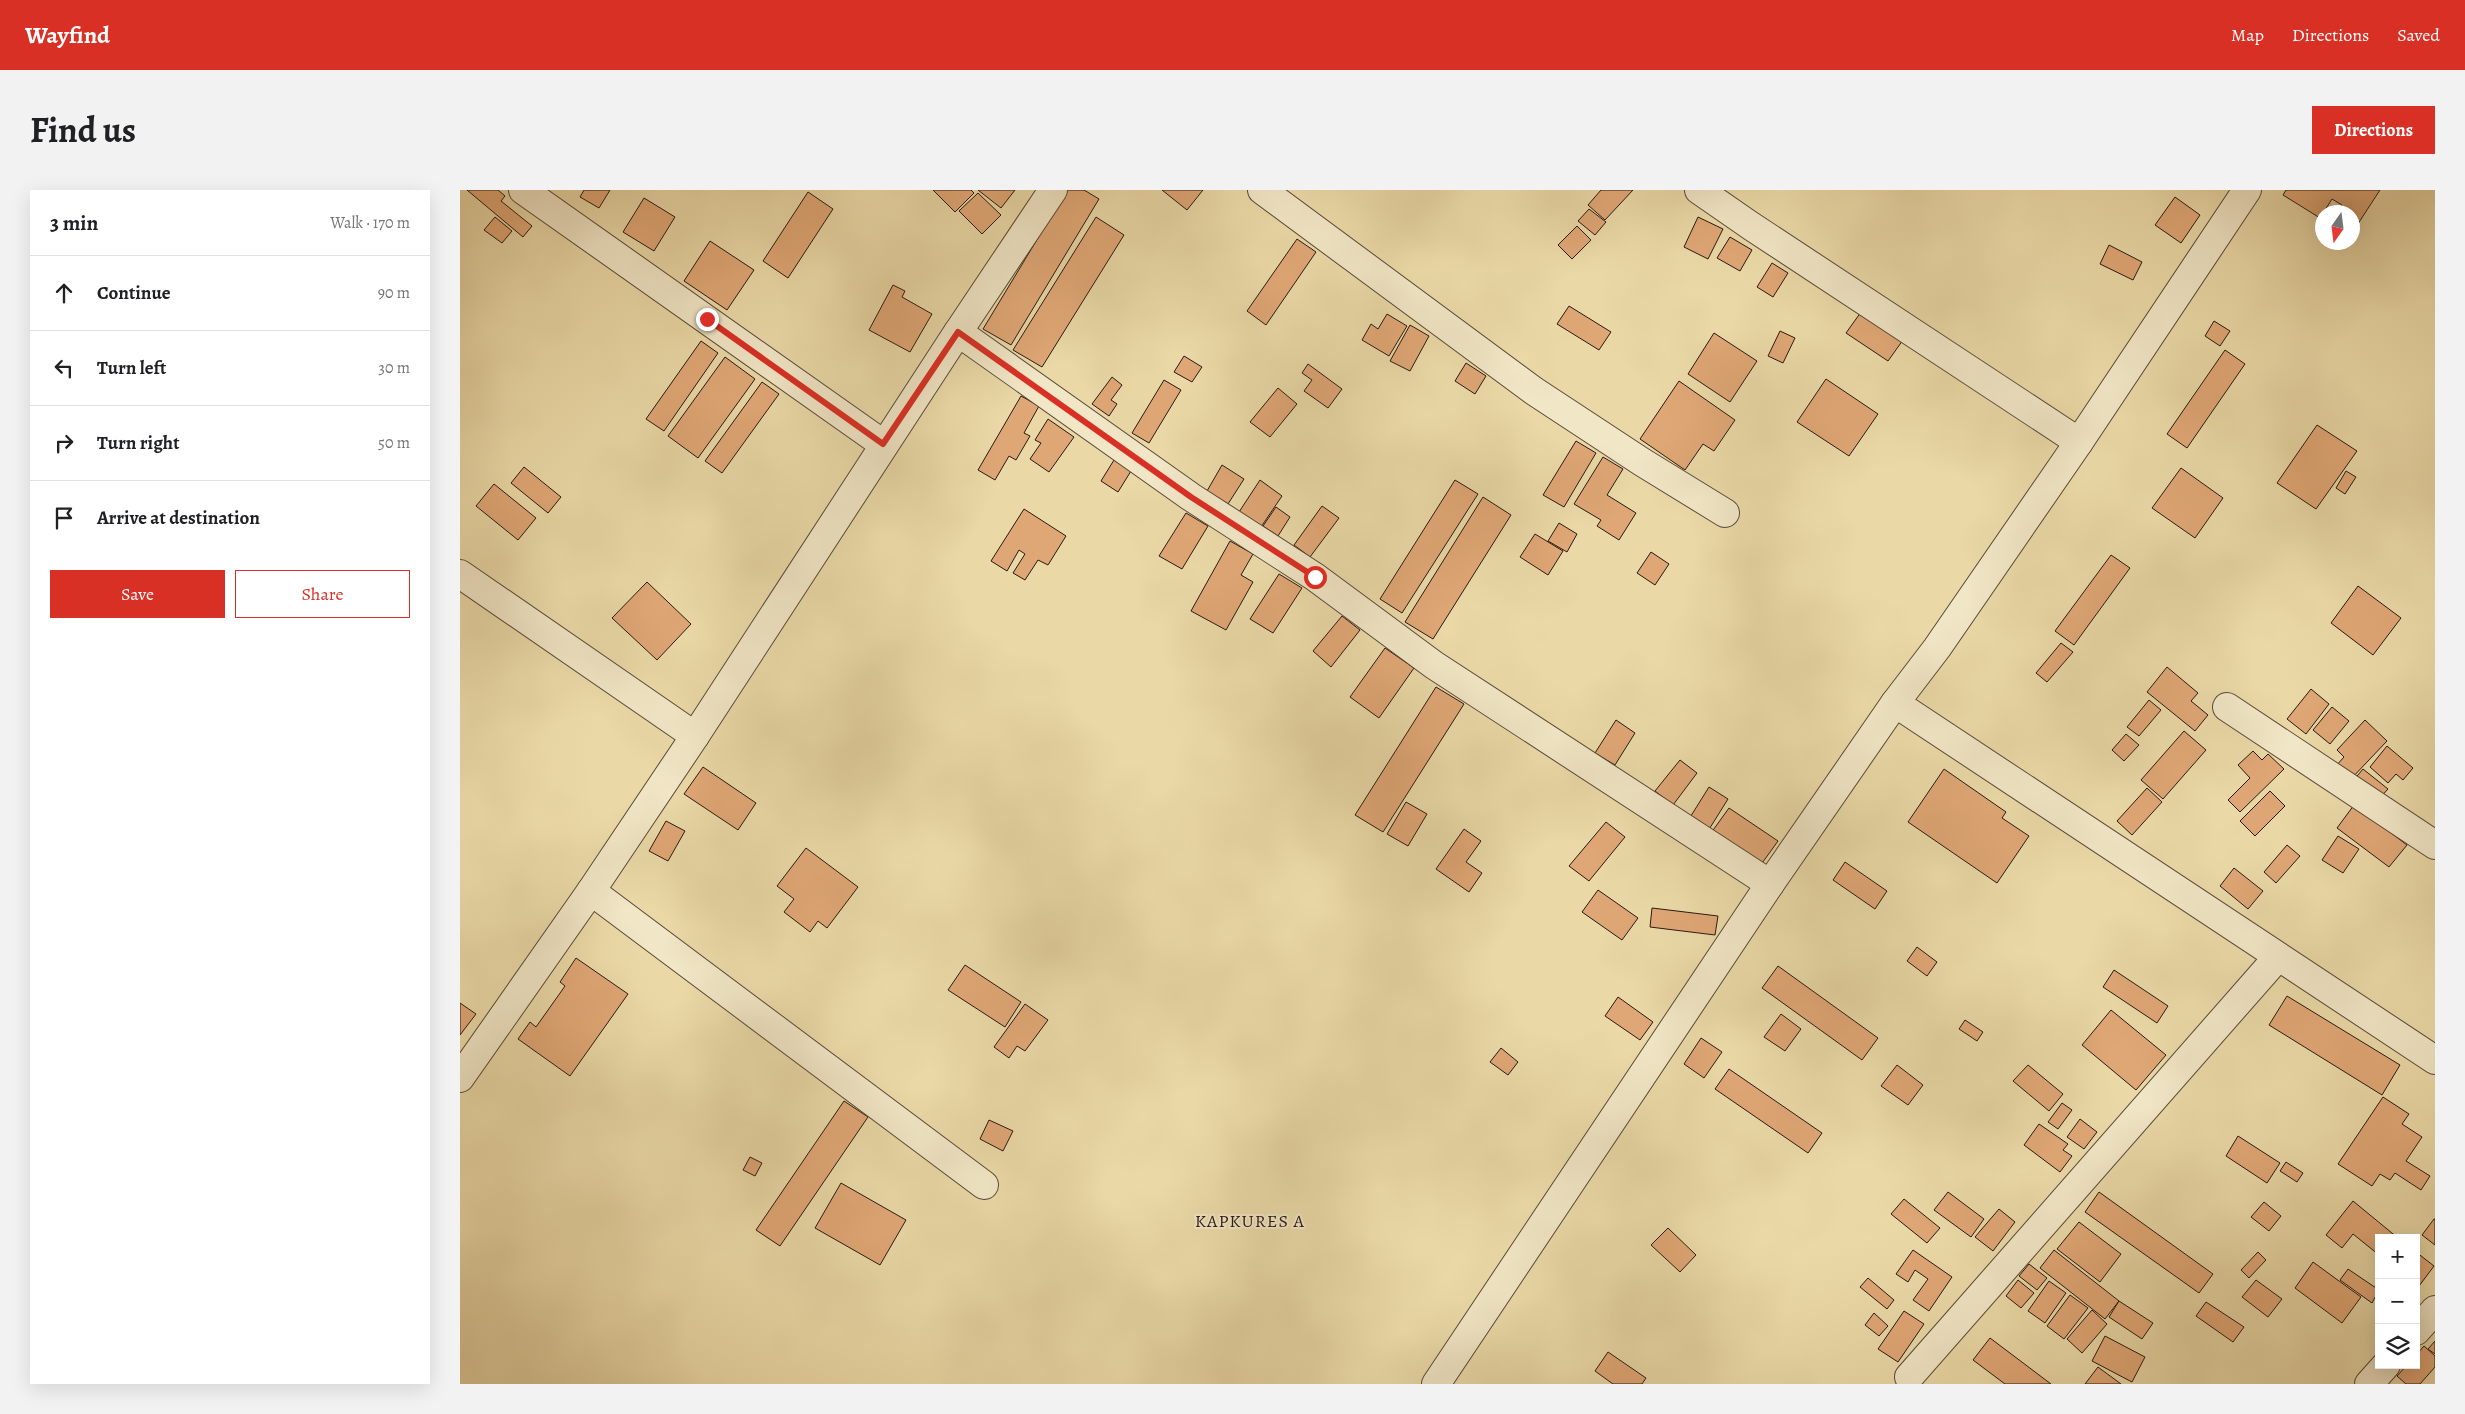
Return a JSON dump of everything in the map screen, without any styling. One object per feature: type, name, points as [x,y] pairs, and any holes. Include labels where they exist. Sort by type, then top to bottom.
[{"type":"street","points":[[522,190],[883,444]]},
{"type":"street","points":[[460,1078],[592,891],[695,736],[883,444],[1053,190]]},
{"type":"street","points":[[1262,190],[1534,391],[1642,462],[1725,513]]},
{"type":"street","points":[[1699,190],[1767,237],[2079,442]]},
{"type":"street","points":[[1436,1384],[1770,884],[1895,702],[1937,648],[2079,442],[2246,190]]},
{"type":"street","points":[[958,332],[1191,497],[1315,577],[1434,665],[1770,884]]},
{"type":"street","points":[[460,574],[695,736]]},
{"type":"street","points":[[1895,702],[2277,958],[2435,1060]]},
{"type":"street","points":[[2227,707],[2435,844]]},
{"type":"street","points":[[592,891],[984,1185]]},
{"type":"street","points":[[1909,1377],[2277,958]]},
{"type":"street","points":[[2420,1327],[2435,1310]]},
{"type":"street","points":[[2369,1384],[2382,1369]]},
{"type":"building","points":[[467,190],[498,190],[505,196],[501,201],[532,226],[523,237]]},
{"type":"building","points":[[584,190],[610,190],[599,208],[580,197]]},
{"type":"building","points":[[933,190],[971,190],[974,193],[955,212]]},
{"type":"building","points":[[978,190],[1015,190],[1001,208]]},
{"type":"building","points":[[1067,190],[1084,190],[1099,199],[1011,345],[983,329]]},
{"type":"building","points":[[1162,190],[1203,190],[1187,210]]},
{"type":"building","points":[[1601,190],[1633,190],[1605,220],[1588,205]]},
{"type":"building","points":[[2286,190],[2380,190],[2360,221],[2360,205],[2342,205],[2332,199],[2328,205],[2315,205],[2315,215],[2283,195]]},
{"type":"building","points":[[808,192],[833,209],[788,278],[763,261]]},
{"type":"building","points":[[978,193],[1001,215],[982,234],[959,211]]},
{"type":"building","points":[[2175,197],[2200,215],[2181,243],[2155,225]]},
{"type":"building","points":[[644,198],[675,217],[654,251],[623,232]]},
{"type":"building","points":[[1589,209],[1606,222],[1595,235],[1578,221]]},
{"type":"building","points":[[495,217],[512,231],[502,243],[484,230]]},
{"type":"building","points":[[1096,217],[1124,235],[1042,367],[1013,350]]},
{"type":"building","points":[[1698,217],[1723,229],[1708,259],[1684,247]]},
{"type":"building","points":[[1577,226],[1591,240],[1572,259],[1558,245]]},
{"type":"building","points":[[1730,237],[1752,250],[1740,271],[1717,258]]},
{"type":"building","points":[[1297,239],[1316,252],[1266,325],[1247,311]]},
{"type":"building","points":[[710,241],[754,270],[727,310],[684,281]]},
{"type":"building","points":[[2109,245],[2142,262],[2133,280],[2100,264]]},
{"type":"building","points":[[1772,263],[1788,273],[1773,297],[1757,287]]},
{"type":"building","points":[[893,285],[905,291],[902,297],[932,314],[910,352],[869,330]]},
{"type":"building","points":[[1569,306],[1611,332],[1599,350],[1557,324]]},
{"type":"building","points":[[1861,312],[1903,340],[1888,361],[1846,333]]},
{"type":"building","points":[[1387,314],[1407,326],[1389,356],[1362,340],[1371,324],[1378,329]]},
{"type":"building","points":[[2214,321],[2230,331],[2220,346],[2205,336]]},
{"type":"building","points":[[1410,325],[1429,336],[1410,371],[1390,361]]},
{"type":"building","points":[[1780,331],[1795,338],[1783,363],[1768,356]]},
{"type":"building","points":[[1714,333],[1757,361],[1730,402],[1688,374]]},
{"type":"building","points":[[701,341],[718,353],[664,431],[646,419]]},
{"type":"building","points":[[2225,350],[2245,364],[2187,448],[2167,434]]},
{"type":"building","points":[[1184,356],[1202,367],[1192,382],[1174,372]]},
{"type":"building","points":[[725,357],[755,379],[698,458],[668,436]]},
{"type":"building","points":[[1466,363],[1486,376],[1475,394],[1455,381]]},
{"type":"building","points":[[1308,364],[1342,389],[1328,408],[1304,391],[1312,380],[1302,373]]},
{"type":"building","points":[[1112,377],[1122,385],[1111,400],[1117,404],[1109,416],[1092,404]]},
{"type":"building","points":[[1826,379],[1878,414],[1849,456],[1797,422]]},
{"type":"building","points":[[1164,380],[1181,390],[1149,443],[1132,433]]},
{"type":"building","points":[[1679,381],[1735,420],[1714,451],[1703,444],[1685,470],[1640,439]]},
{"type":"building","points":[[762,382],[779,394],[722,473],[705,461]]},
{"type":"building","points":[[1278,388],[1297,404],[1270,437],[1250,422]]},
{"type":"building","points":[[1021,396],[1039,406],[1024,433],[1030,436],[1016,460],[1009,456],[995,480],[978,470]]},
{"type":"building","points":[[1048,419],[1074,437],[1049,472],[1030,459],[1041,443],[1035,440]]},
{"type":"building","points":[[2317,425],[2357,451],[2316,509],[2277,483]]},
{"type":"building","points":[[1576,441],[1596,453],[1564,507],[1543,495]]},
{"type":"building","points":[[1603,457],[1623,469],[1607,495],[1636,513],[1619,540],[1597,526],[1601,520],[1574,504]]},
{"type":"building","points":[[1114,460],[1131,471],[1118,492],[1101,481]]},
{"type":"building","points":[[1222,465],[1244,479],[1228,504],[1207,491]]},
{"type":"building","points":[[524,467],[561,497],[548,513],[511,483]]},
{"type":"building","points":[[2181,468],[2223,498],[2195,538],[2152,508]]},
{"type":"building","points":[[2346,471],[2356,477],[2345,494],[2336,488]]},
{"type":"building","points":[[1260,480],[1282,496],[1261,527],[1239,512]]},
{"type":"building","points":[[1455,480],[1478,494],[1402,613],[1380,599]]},
{"type":"building","points":[[494,484],[536,518],[518,540],[476,506]]},
{"type":"building","points":[[1483,497],[1511,515],[1433,639],[1405,622]]},
{"type":"building","points":[[1322,506],[1339,518],[1310,557],[1294,545]]},
{"type":"building","points":[[1276,507],[1290,517],[1278,536],[1263,526]]},
{"type":"building","points":[[1024,509],[1066,536],[1048,565],[1038,560],[1025,580],[1013,573],[1025,554],[1019,550],[1007,571],[991,561]]},
{"type":"building","points":[[1186,513],[1208,526],[1182,569],[1159,556]]},
{"type":"building","points":[[1559,523],[1577,534],[1567,552],[1548,541]]},
{"type":"building","points":[[1535,534],[1563,551],[1548,575],[1520,557]]},
{"type":"building","points":[[1230,541],[1253,554],[1241,575],[1253,582],[1226,630],[1191,611]]},
{"type":"building","points":[[1651,552],[1669,564],[1655,585],[1637,573]]},
{"type":"building","points":[[2111,555],[2130,568],[2074,645],[2055,631]]},
{"type":"building","points":[[1279,574],[1302,588],[1273,633],[1250,619]]},
{"type":"building","points":[[647,582],[691,624],[657,660],[612,618]]},
{"type":"building","points":[[2358,586],[2401,618],[2373,655],[2331,623]]},
{"type":"building","points":[[1342,616],[1360,630],[1331,667],[1313,651]]},
{"type":"building","points":[[2061,643],[2073,652],[2047,682],[2036,673]]},
{"type":"building","points":[[1385,648],[1414,668],[1379,718],[1350,697]]},
{"type":"building","points":[[2167,667],[2198,693],[2191,701],[2208,715],[2195,731],[2147,692]]},
{"type":"building","points":[[1436,687],[1464,704],[1383,832],[1355,815]]},
{"type":"building","points":[[2311,689],[2329,704],[2306,734],[2287,719]]},
{"type":"building","points":[[2149,700],[2161,710],[2139,736],[2127,727]]},
{"type":"building","points":[[2332,707],[2349,721],[2330,744],[2313,730]]},
{"type":"building","points":[[1616,720],[1635,733],[1615,765],[1595,753]]},
{"type":"building","points":[[2365,720],[2387,741],[2350,780],[2335,767],[2344,757],[2337,750]]},
{"type":"building","points":[[2184,731],[2206,750],[2163,799],[2141,780]]},
{"type":"building","points":[[2126,734],[2139,745],[2124,761],[2112,750]]},
{"type":"building","points":[[2387,746],[2413,768],[2403,780],[2396,774],[2388,783],[2370,767]]},
{"type":"building","points":[[2253,751],[2262,760],[2268,754],[2284,769],[2240,812],[2228,800],[2250,778],[2238,765]]},
{"type":"building","points":[[1680,760],[1697,773],[1673,805],[1655,791]]},
{"type":"building","points":[[703,767],[756,803],[738,830],[684,794]]},
{"type":"building","points":[[1944,769],[2006,812],[2002,818],[2029,836],[1997,883],[1908,822]]},
{"type":"building","points":[[2363,769],[2388,789],[2377,801],[2352,782]]},
{"type":"building","points":[[1709,787],[1728,799],[1708,831],[1689,819]]},
{"type":"building","points":[[2147,788],[2162,802],[2132,835],[2117,821]]},
{"type":"building","points":[[2270,791],[2285,806],[2255,836],[2240,821]]},
{"type":"building","points":[[1406,802],[1427,814],[1408,846],[1387,834]]},
{"type":"building","points":[[2354,805],[2407,845],[2389,867],[2337,828]]},
{"type":"building","points":[[1729,808],[1778,841],[1760,866],[1711,833]]},
{"type":"building","points":[[666,821],[685,831],[668,861],[649,851]]},
{"type":"building","points":[[1606,822],[1625,837],[1589,881],[1569,866]]},
{"type":"building","points":[[1464,829],[1481,841],[1466,862],[1482,873],[1469,892],[1436,869]]},
{"type":"building","points":[[2338,836],[2359,849],[2343,873],[2322,860]]},
{"type":"building","points":[[2287,845],[2300,856],[2276,883],[2264,872]]},
{"type":"building","points":[[806,848],[858,887],[827,928],[818,921],[810,932],[784,912],[794,899],[777,886]]},
{"type":"building","points":[[1845,862],[1887,891],[1875,909],[1833,880]]},
{"type":"building","points":[[2234,868],[2263,891],[2248,909],[2220,886]]},
{"type":"building","points":[[1598,890],[1638,918],[1622,940],[1582,912]]},
{"type":"building","points":[[1652,908],[1718,916],[1715,935],[1650,927]]},
{"type":"building","points":[[1917,947],[1937,962],[1927,976],[1907,961]]},
{"type":"building","points":[[576,958],[628,994],[570,1076],[518,1039],[530,1022],[536,1027],[565,986],[560,982]]},
{"type":"building","points":[[965,965],[1021,1002],[1005,1027],[948,990]]},
{"type":"building","points":[[1778,966],[1878,1038],[1862,1060],[1762,988]]},
{"type":"building","points":[[2114,970],[2168,1006],[2157,1023],[2103,987]]},
{"type":"building","points":[[2287,996],[2400,1065],[2382,1095],[2269,1025]]},
{"type":"building","points":[[1618,997],[1653,1022],[1640,1040],[1605,1016]]},
{"type":"building","points":[[460,1003],[476,1014],[460,1035]]},
{"type":"building","points":[[1025,1004],[1048,1020],[1025,1051],[1017,1046],[1009,1058],[994,1047]]},
{"type":"building","points":[[2111,1010],[2166,1055],[2136,1090],[2082,1045]]},
{"type":"building","points":[[1781,1014],[1801,1029],[1785,1051],[1764,1037]]},
{"type":"building","points":[[1965,1020],[1983,1032],[1977,1041],[1959,1029]]},
{"type":"building","points":[[1701,1038],[1722,1052],[1704,1078],[1684,1064]]},
{"type":"building","points":[[1501,1048],[1518,1062],[1508,1075],[1490,1062]]},
{"type":"building","points":[[1897,1065],[1923,1085],[1908,1105],[1881,1086]]},
{"type":"building","points":[[2028,1065],[2063,1094],[2049,1111],[2013,1081]]},
{"type":"building","points":[[1729,1069],[1822,1133],[1808,1153],[1715,1089]]},
{"type":"building","points":[[2383,1097],[2409,1114],[2402,1124],[2422,1137],[2406,1161],[2430,1176],[2421,1190],[2395,1173],[2390,1180],[2380,1174],[2372,1186],[2338,1164]]},
{"type":"building","points":[[844,1101],[868,1117],[780,1246],[756,1230]]},
{"type":"building","points":[[2062,1103],[2072,1110],[2058,1129],[2048,1122]]},
{"type":"building","points":[[2080,1119],[2097,1132],[2084,1149],[2067,1137]]},
{"type":"building","points":[[989,1120],[1013,1131],[1003,1151],[980,1139]]},
{"type":"building","points":[[2039,1124],[2068,1144],[2063,1150],[2072,1156],[2060,1172],[2024,1145]]},
{"type":"building","points":[[2238,1136],[2280,1163],[2267,1183],[2226,1156]]},
{"type":"building","points":[[750,1157],[762,1163],[755,1176],[743,1170]]},
{"type":"building","points":[[2286,1162],[2303,1173],[2297,1182],[2280,1171]]},
{"type":"building","points":[[841,1183],[906,1220],[880,1265],[815,1228]]},
{"type":"building","points":[[1948,1192],[1984,1219],[1971,1237],[1934,1210]]},
{"type":"building","points":[[2099,1192],[2213,1274],[2199,1293],[2085,1212]]},
{"type":"building","points":[[1904,1199],[1940,1228],[1927,1243],[1891,1214]]},
{"type":"building","points":[[2353,1201],[2393,1234],[2375,1234],[2375,1252],[2353,1234],[2342,1248],[2326,1235]]},
{"type":"building","points":[[2264,1202],[2281,1216],[2269,1231],[2251,1217]]},
{"type":"building","points":[[1999,1209],[2015,1222],[1993,1251],[1975,1237]]},
{"type":"building","points":[[2435,1219],[2435,1245],[2422,1235]]},
{"type":"building","points":[[2079,1222],[2121,1254],[2100,1282],[2057,1249]]},
{"type":"building","points":[[1668,1228],[1696,1255],[1680,1272],[1651,1245]]},
{"type":"building","points":[[1913,1250],[1952,1277],[1929,1311],[1913,1300],[1928,1279],[1915,1270],[1908,1282],[1896,1274]]},
{"type":"building","points":[[2054,1250],[2119,1301],[2105,1319],[2040,1268]]},
{"type":"building","points":[[2258,1252],[2266,1260],[2249,1278],[2241,1270]]},
{"type":"building","points":[[2420,1255],[2434,1266],[2420,1285]]},
{"type":"building","points":[[2313,1262],[2361,1297],[2342,1323],[2295,1288]]},
{"type":"building","points":[[2029,1264],[2047,1278],[2037,1290],[2019,1276]]},
{"type":"building","points":[[2348,1269],[2375,1287],[2375,1297],[2372,1303],[2340,1280]]},
{"type":"building","points":[[1868,1278],[1894,1300],[1887,1309],[1860,1287]]},
{"type":"building","points":[[2018,1280],[2034,1293],[2021,1308],[2006,1296]]},
{"type":"building","points":[[2256,1280],[2282,1299],[2268,1317],[2242,1297]]},
{"type":"building","points":[[2049,1281],[2066,1293],[2045,1323],[2028,1311]]},
{"type":"building","points":[[2070,1295],[2088,1308],[2064,1339],[2047,1326]]},
{"type":"building","points":[[2119,1301],[2153,1323],[2142,1339],[2109,1317]]},
{"type":"building","points":[[2206,1302],[2244,1327],[2233,1342],[2196,1316]]},
{"type":"building","points":[[2092,1310],[2107,1324],[2082,1353],[2067,1339]]},
{"type":"building","points":[[1904,1311],[1924,1324],[1898,1362],[1878,1349]]},
{"type":"building","points":[[1874,1313],[1888,1326],[1879,1336],[1865,1325]]},
{"type":"building","points":[[2105,1336],[2145,1357],[2132,1382],[2092,1361]]},
{"type":"building","points":[[1990,1338],[2051,1384],[2005,1384],[1973,1360]]},
{"type":"building","points":[[2435,1341],[2435,1354],[2428,1349]]},
{"type":"building","points":[[2424,1346],[2435,1356],[2435,1367],[2420,1384],[2406,1384],[2397,1376],[2403,1369],[2420,1369],[2420,1350]]},
{"type":"building","points":[[1608,1352],[1646,1378],[1642,1384],[1613,1384],[1595,1371]]},
{"type":"building","points":[[2098,1367],[2121,1384],[2085,1384]]},
{"type":"district","name":"KAPKURES A","points":[[1250,1221]]},
{"type":"route","points":[[707,319],[883,444],[958,332],[1191,497],[1315,577]]}]
